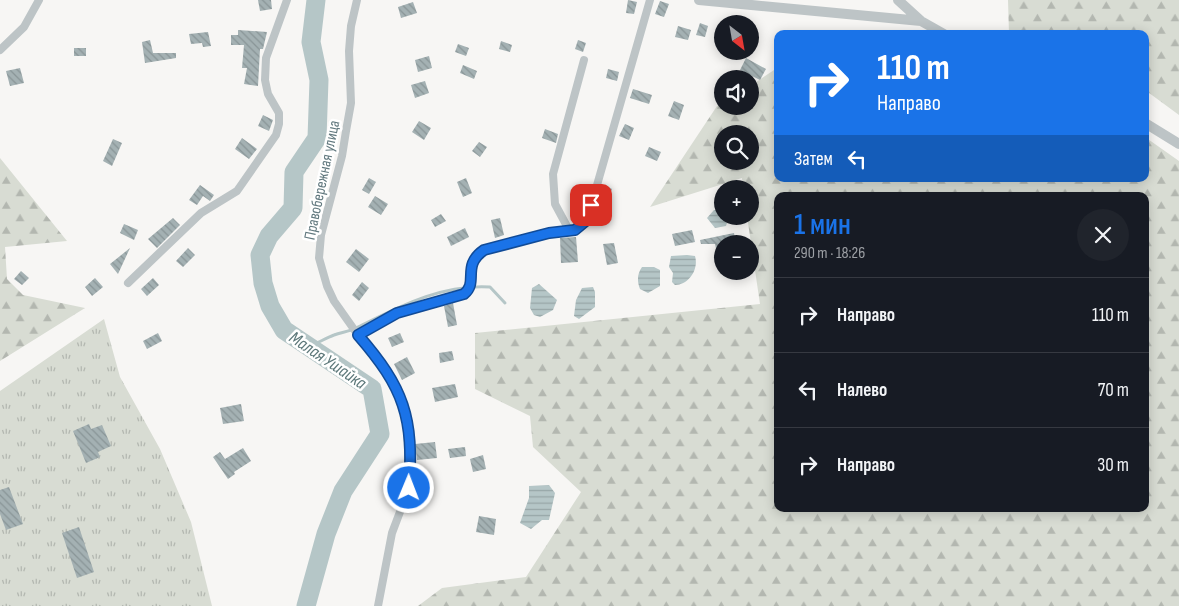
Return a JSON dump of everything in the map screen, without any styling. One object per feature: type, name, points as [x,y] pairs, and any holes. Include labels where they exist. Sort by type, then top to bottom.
[{"type":"street","points":[[0,50],[24,27],[39,0]]},
{"type":"street","points":[[128,283],[201,214],[236,191],[276,135],[279,124],[278,113],[268,94],[265,80],[266,58],[287,0]]},
{"type":"street","name":"Правобережная улица","points":[[357,0],[348,51],[350,102],[346,131],[342,156],[321,235],[319,258],[327,286],[358,335],[381,362],[394,382],[407,415],[409,488],[392,533],[378,606]]},
{"type":"street","points":[[358,335],[397,313],[464,294],[470,286],[473,259],[484,250],[575,230],[587,220],[650,0]]},
{"type":"street","points":[[699,0],[921,21]]},
{"type":"street","points":[[898,0],[921,21],[937,30]]},
{"type":"street","points":[[569,230],[555,204],[553,174],[584,60]]},
{"type":"street","points":[[1149,125],[1179,144]]},
{"type":"green space","points":[[1008,0],[1179,0],[1179,115],[1149,93],[1149,30],[1009,30]]},
{"type":"green space","points":[[774,70],[774,182],[1149,182],[1149,140],[1179,161],[1179,606],[418,606],[442,588],[526,577],[581,492],[533,447],[530,416],[475,389],[475,333],[760,304],[756,280],[759,280],[759,235],[750,235],[748,225],[759,225],[759,180],[742,180],[742,178],[736,180],[714,180],[714,187],[650,207],[714,111],[714,115],[759,115],[759,80]]},
{"type":"green space","points":[[0,158],[67,241],[5,247],[7,279],[23,295],[85,308],[0,361]]},
{"type":"green space","points":[[104,319],[120,377],[160,449],[191,522],[212,606],[0,606],[0,391]]},
{"type":"shaded area","points":[[714,210],[714,225],[726,226],[715,228],[707,218]]},
{"type":"shaded area","points":[[671,256],[695,256],[696,266],[694,271],[685,282],[675,285],[672,282],[673,273],[669,267]]},
{"type":"shaded area","points":[[642,267],[654,267],[660,270],[660,286],[648,293],[640,289],[638,283],[638,275]]},
{"type":"shaded area","points":[[539,284],[557,300],[553,310],[540,317],[534,315],[530,308],[532,288]]},
{"type":"shaded area","points":[[593,287],[595,307],[579,319],[574,316],[576,300],[582,288]]},
{"type":"shaded area","points":[[549,485],[555,493],[549,520],[542,520],[531,529],[520,523],[529,498],[529,486]]},
{"type":"building","points":[[258,0],[271,0],[272,9],[260,11]]},
{"type":"building","points":[[628,0],[637,2],[634,14],[626,13]]},
{"type":"building","points":[[660,1],[669,4],[664,17],[655,14]]},
{"type":"building","points":[[413,2],[417,13],[401,18],[398,7]]},
{"type":"building","points":[[700,23],[708,26],[705,37],[696,35]]},
{"type":"building","points":[[678,26],[691,30],[688,40],[675,37]]},
{"type":"building","points":[[238,30],[267,32],[263,49],[260,49],[258,86],[244,84],[247,68],[242,68],[244,45],[231,45],[231,35],[238,35]]},
{"type":"building","points":[[208,32],[211,46],[203,47],[202,43],[191,44],[189,34]]},
{"type":"building","points":[[150,40],[153,53],[176,53],[176,58],[145,63],[142,42]]},
{"type":"building","points":[[578,40],[586,43],[583,52],[575,49]]},
{"type":"building","points":[[501,41],[512,45],[510,52],[499,49]]},
{"type":"building","points":[[458,44],[469,48],[466,56],[455,52]]},
{"type":"building","points":[[74,48],[86,48],[86,56],[74,56]]},
{"type":"building","points":[[429,56],[432,68],[418,72],[415,60]]},
{"type":"building","points":[[745,60],[750,60],[766,69],[760,80],[759,70],[740,70]]},
{"type":"building","points":[[463,65],[477,71],[474,79],[460,73]]},
{"type":"building","points":[[20,68],[24,83],[10,86],[6,71]]},
{"type":"building","points":[[608,69],[619,72],[617,81],[606,78]]},
{"type":"building","points":[[425,81],[429,93],[415,98],[411,85]]},
{"type":"building","points":[[633,89],[652,95],[649,104],[630,98]]},
{"type":"building","points":[[674,101],[684,105],[679,120],[668,116]]},
{"type":"building","points":[[263,115],[273,120],[269,131],[258,126]]},
{"type":"building","points":[[419,121],[431,128],[424,140],[412,132]]},
{"type":"building","points":[[625,124],[634,128],[629,140],[619,136]]},
{"type":"building","points":[[545,129],[558,134],[556,143],[542,138]]},
{"type":"building","points":[[242,138],[257,149],[249,159],[235,149]]},
{"type":"building","points":[[113,139],[122,143],[112,166],[103,161]]},
{"type":"building","points":[[479,142],[487,147],[480,157],[472,151]]},
{"type":"building","points":[[649,147],[661,152],[657,161],[645,156]]},
{"type":"building","points":[[369,178],[376,182],[369,194],[362,190]]},
{"type":"building","points":[[466,178],[472,193],[463,197],[457,182]]},
{"type":"building","points":[[200,185],[214,195],[210,201],[203,196],[197,205],[189,200]]},
{"type":"building","points":[[604,185],[612,189],[608,197],[600,194]]},
{"type":"building","points":[[375,196],[388,204],[381,215],[368,207]]},
{"type":"building","points":[[441,214],[446,221],[435,227],[431,220]]},
{"type":"building","points":[[173,218],[180,225],[157,248],[148,239]]},
{"type":"building","points":[[500,218],[504,235],[495,238],[491,220]]},
{"type":"building","points":[[124,224],[138,230],[134,240],[120,233]]},
{"type":"building","points":[[465,228],[469,237],[451,246],[447,237]]},
{"type":"building","points":[[692,230],[695,242],[675,246],[672,234]]},
{"type":"building","points":[[576,237],[578,262],[561,263],[560,238]]},
{"type":"building","points":[[714,237],[714,244],[701,244],[700,240]]},
{"type":"building","points":[[614,243],[618,263],[607,265],[603,244]]},
{"type":"building","points":[[130,248],[118,274],[110,264]]},
{"type":"building","points":[[188,248],[195,255],[183,267],[176,261]]},
{"type":"building","points":[[356,249],[369,259],[359,272],[346,262]]},
{"type":"building","points":[[21,271],[29,278],[22,285],[14,279]]},
{"type":"building","points":[[95,278],[103,287],[92,296],[85,287]]},
{"type":"building","points":[[153,278],[159,285],[147,296],[141,289]]},
{"type":"building","points":[[362,282],[369,288],[359,301],[352,295]]},
{"type":"building","points":[[453,303],[457,325],[448,327],[444,306]]},
{"type":"building","points":[[158,333],[162,341],[147,349],[143,341]]},
{"type":"building","points":[[400,333],[404,342],[392,347],[388,338]]},
{"type":"building","points":[[452,351],[454,360],[440,363],[439,353]]},
{"type":"building","points":[[407,357],[415,373],[402,380],[394,364]]},
{"type":"building","points":[[455,384],[458,397],[435,402],[432,388]]},
{"type":"building","points":[[241,404],[244,421],[223,424],[220,408]]},
{"type":"building","points":[[89,424],[91,429],[102,425],[111,446],[98,452],[100,457],[86,463],[73,431]]},
{"type":"building","points":[[435,442],[437,458],[417,460],[415,444]]},
{"type":"building","points":[[465,447],[466,456],[450,458],[448,449]]},
{"type":"building","points":[[243,448],[251,461],[234,472],[235,474],[228,479],[213,457],[220,452],[225,459]]},
{"type":"building","points":[[483,455],[486,469],[473,472],[470,459]]},
{"type":"building","points":[[9,487],[23,524],[6,530],[0,514],[0,490]]},
{"type":"building","points":[[479,516],[496,519],[494,535],[476,532]]},
{"type":"building","points":[[79,527],[94,572],[77,578],[62,533]]},
{"type":"waterway","name":"Малая Ушайка","points":[[306,606],[326,534],[343,491],[380,434],[372,389],[284,330],[270,306],[263,283],[260,255],[269,236],[293,208],[294,172],[317,138],[319,80],[311,42],[316,0]]},
{"type":"waterway","points":[[310,346],[421,298],[454,289],[490,287],[505,303]]},
{"type":"route","points":[[409,488],[407,415],[394,382],[381,362],[358,335],[397,313],[410,308],[458,298],[468,291],[473,259],[484,250],[549,233],[575,230],[581,227],[587,220],[591,205]]}]
